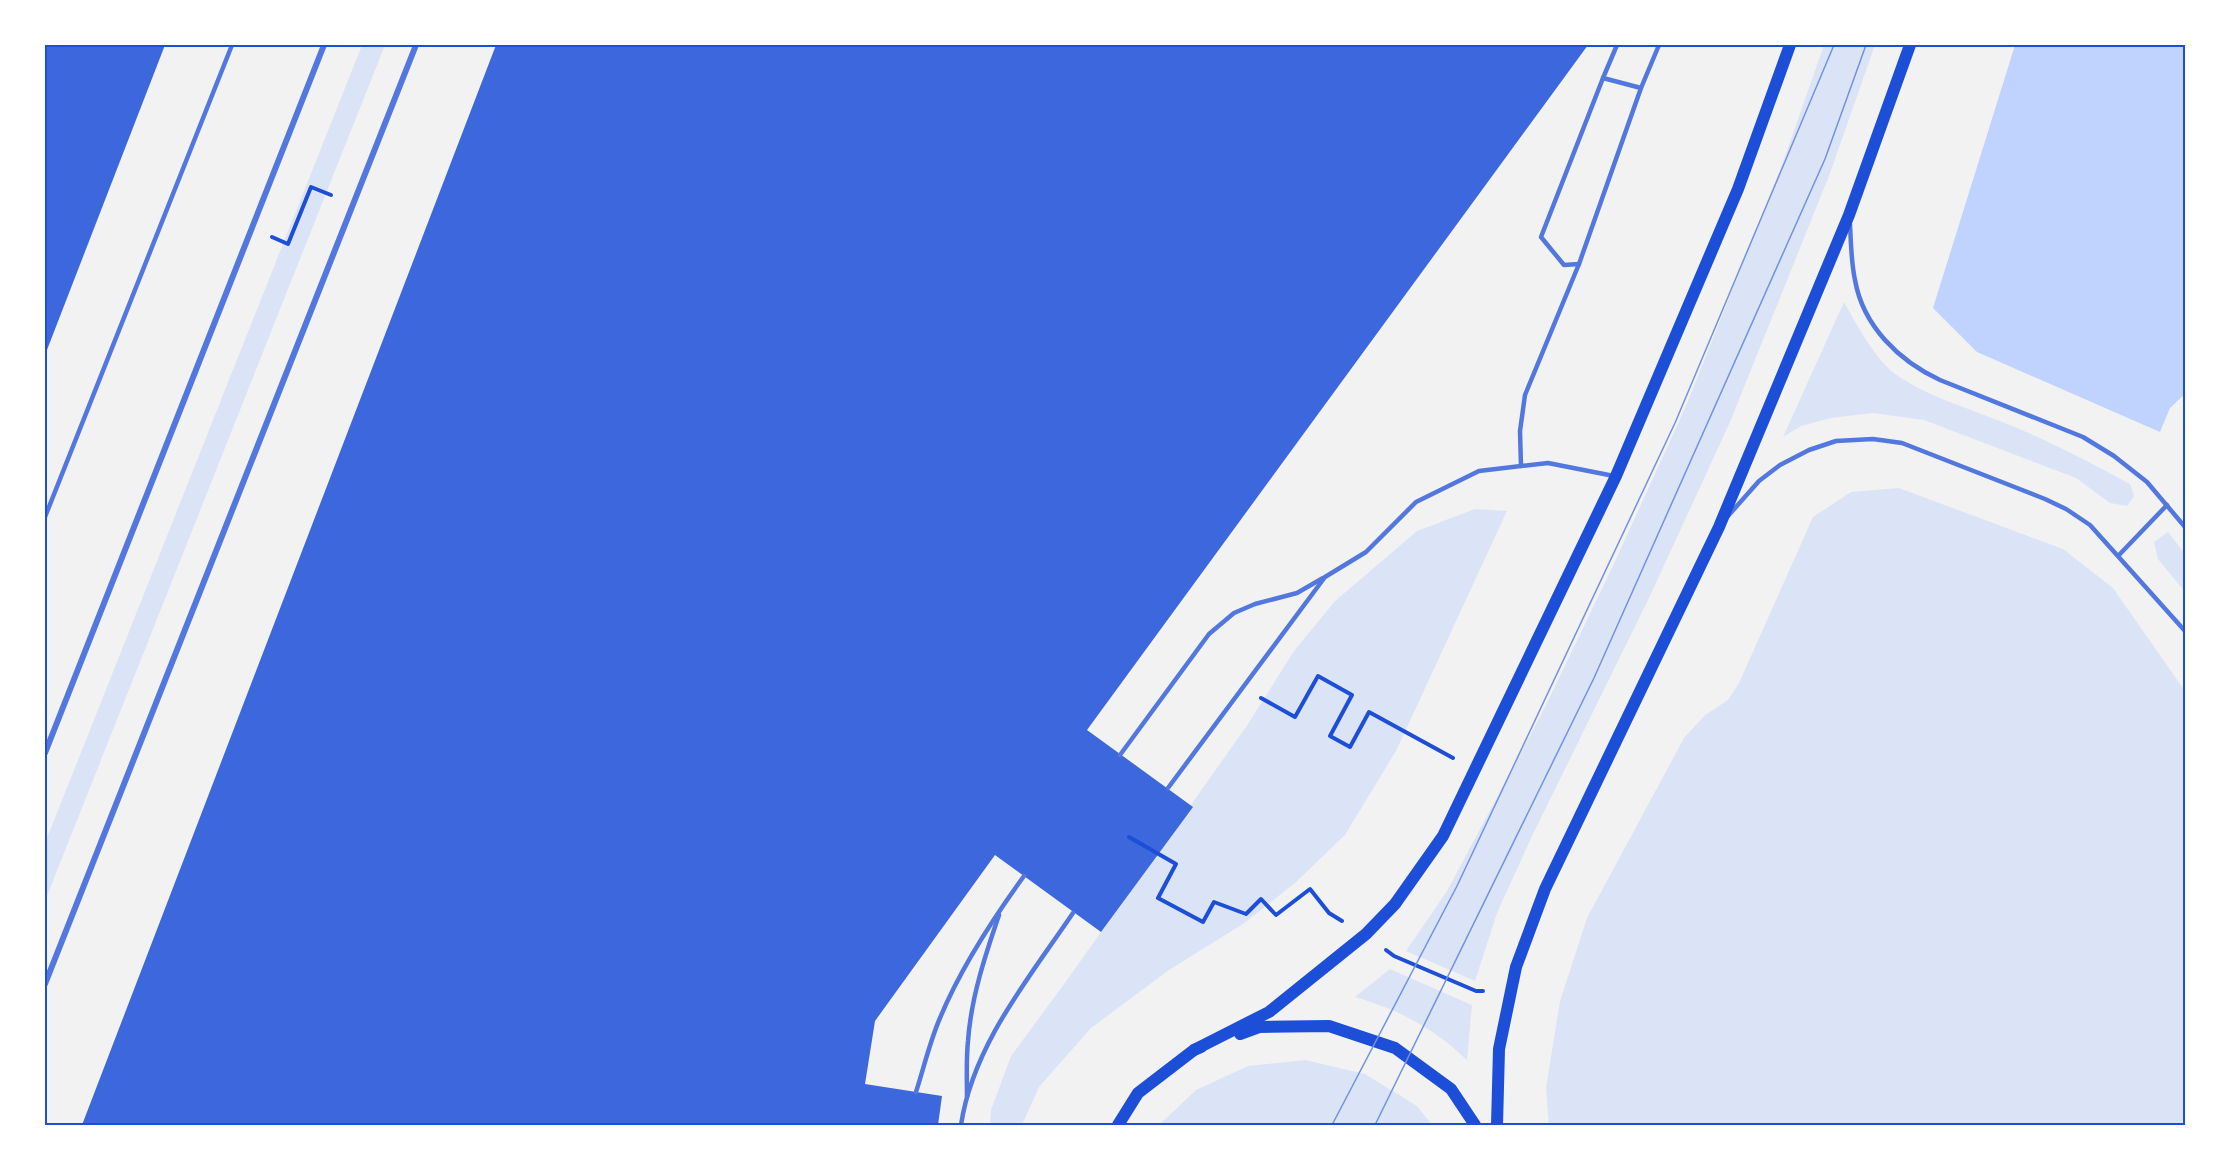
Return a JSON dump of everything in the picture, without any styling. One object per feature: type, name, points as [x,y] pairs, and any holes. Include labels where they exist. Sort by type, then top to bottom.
[{"type":"main road","points":[[1118,1125],[1138,1093],[1194,1050],[1269,1012],[1365,934],[1395,904],[1443,836],[1616,476],[1738,189],[1790,45]]},
{"type":"main road","points":[[1497,1125],[1499,1049],[1515,967],[1545,890],[1719,527],[1849,215],[1910,45]]},
{"type":"main road","points":[[1194,1050],[1259,1027],[1329,1026],[1395,1048],[1451,1089],[1475,1125]]},
{"type":"street","points":[[45,753],[324,45]]},
{"type":"street","points":[[45,984],[416,45]]},
{"type":"lane","points":[[45,517],[232,45]]},
{"type":"lane","points":[[1579,264],[1564,265],[1541,237],[1617,45]]},
{"type":"lane","points":[[1521,466],[1520,431],[1525,395],[1579,264],[1641,88],[1659,45]]},
{"type":"lane","points":[[1603,78],[1641,88]]},
{"type":"lane","points":[[1849,215],[1855,282],[1865,310],[1881,335],[1904,360],[1920,371],[1940,380],[2083,437],[2114,456],[2147,482],[2185,527]]},
{"type":"lane","points":[[1719,527],[1759,481],[1780,465],[1809,450],[1836,441],[1873,438],[1902,443],[2045,499],[2091,525],[2185,631]]},
{"type":"lane","points":[[1120,755],[1209,634],[1234,613],[1255,604],[1297,593],[1366,552],[1416,502],[1479,471],[1548,463],[1616,476]]},
{"type":"lane","points":[[2119,555],[2167,505]]},
{"type":"lane","points":[[1168,788],[1325,577]]},
{"type":"lane","points":[[916,1092],[940,1018],[981,939],[1024,876]]},
{"type":"lane","points":[[967,1103],[968,1042],[972,1007],[985,955],[1002,907]]},
{"type":"lane","points":[[961,1125],[979,1063],[1006,1010],[1073,913]]},
{"type":"path","points":[[252,229],[288,244],[311,187],[353,204]]},
{"type":"path","points":[[1242,687],[1295,717],[1318,676],[1352,695],[1330,736],[1350,747],[1369,712],[1475,770]]},
{"type":"path","points":[[1129,837],[1176,864],[1158,898],[1203,922],[1214,902],[1246,914],[1261,899],[1276,915],[1310,889],[1329,913],[1365,934],[1394,956],[1476,991],[1511,992]]},
{"type":"shaded area","points":[[362,45],[385,45],[45,901],[45,843]]},
{"type":"shaded area","points":[[1824,45],[1875,45],[1829,176],[1730,422],[1650,596],[1533,834],[1497,913],[1475,981],[1406,951],[1447,891],[1544,709],[1612,568],[1686,406],[1783,162]]},
{"type":"shaded area","points":[[1844,302],[1866,340],[1894,373],[1932,395],[2002,422],[2083,459],[2130,484],[2134,496],[2127,506],[2110,503],[2076,478],[1924,420],[1873,413],[1831,418],[1801,426],[1783,437]]},
{"type":"shaded area","points":[[1899,488],[2063,549],[2113,588],[2185,691],[2185,1125],[1549,1125],[1546,1088],[1560,1001],[1587,918],[1684,738],[1705,715],[1728,700],[1739,683],[1813,517],[1851,492]]},
{"type":"shaded area","points":[[1475,509],[1507,511],[1396,751],[1345,835],[1295,883],[1243,924],[1169,970],[1091,1028],[1039,1087],[1022,1125],[990,1125],[991,1110],[1011,1056],[1248,724],[1294,651],[1335,601],[1417,531]]},
{"type":"shaded area","points":[[2168,532],[2185,554],[2185,592],[2158,559],[2154,542]]},
{"type":"shaded area","points":[[1390,969],[1472,1005],[1467,1060],[1441,1038],[1415,1021],[1355,997]]},
{"type":"shaded area","points":[[1305,1060],[1365,1074],[1417,1106],[1432,1125],[1159,1125],[1196,1090],[1248,1066]]},
{"type":"water","points":[[2015,45],[2185,45],[2185,394],[2170,408],[2160,432],[1977,352],[1933,308]]},
{"type":"building","points":[[45,45],[165,45],[45,355]]},
{"type":"building","points":[[496,45],[1588,45],[1087,730],[1193,807],[1101,932],[995,855],[875,1021],[865,1084],[942,1096],[938,1125],[82,1125]]},
{"type":"tram line","points":[[1332,1125],[1457,886],[1675,423],[1834,45]]},
{"type":"tram line","points":[[1375,1125],[1594,678],[1825,159],[1866,45]]}]
